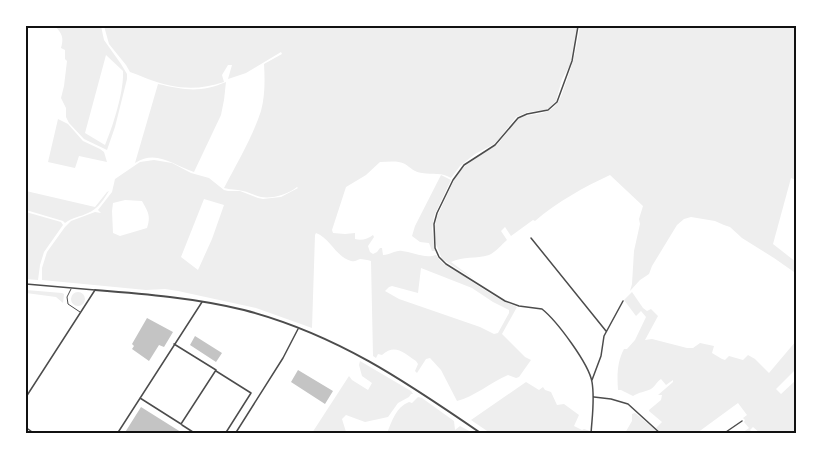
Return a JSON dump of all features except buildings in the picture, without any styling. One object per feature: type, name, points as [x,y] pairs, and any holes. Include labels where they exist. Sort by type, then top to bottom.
[{"type":"street","points":[[578,26],[572,62],[557,102],[548,110],[518,118],[495,145],[477,155],[460,169],[435,218],[434,235],[439,258],[446,264],[505,301],[546,312],[588,369],[594,397],[591,434]]},
{"type":"street","points":[[531,238],[606,331]]},
{"type":"street","points":[[26,284],[202,302],[246,311],[298,328],[360,355],[407,382],[482,434]]},
{"type":"street","points":[[26,397],[95,290]]},
{"type":"street","points":[[592,381],[606,331],[623,301]]},
{"type":"street","points":[[117,434],[202,302]]},
{"type":"street","points":[[235,434],[283,358],[298,328]]},
{"type":"street","points":[[174,344],[251,393],[225,434]]},
{"type":"street","points":[[181,424],[216,370]]},
{"type":"street","points":[[594,397],[628,404],[661,434]]},
{"type":"street","points":[[140,398],[196,434]]},
{"type":"street","points":[[723,434],[742,421]]},
{"type":"street","points":[[28,429],[35,434]]},
{"type":"lane","points":[[72,288],[68,295],[68,302],[80,312]]},
{"type":"shaded area","points":[[55,26],[101,26],[104,40],[127,74],[115,127],[107,150],[84,139],[66,117],[66,108],[61,98],[67,61],[65,50],[61,48],[62,36]],"holes":[[[106,55],[123,71],[120,99],[105,145],[85,133]]]},
{"type":"shaded area","points":[[104,26],[577,26],[570,65],[562,79],[556,101],[549,108],[516,117],[494,144],[475,154],[460,166],[451,178],[441,174],[419,172],[399,162],[380,162],[366,175],[346,187],[332,230],[333,233],[355,233],[357,240],[373,235],[368,246],[373,254],[382,248],[383,255],[400,251],[423,256],[436,255],[441,262],[496,297],[517,307],[502,334],[531,360],[519,377],[508,375],[457,401],[441,370],[430,358],[426,359],[417,373],[415,371],[418,364],[416,361],[399,350],[378,354],[376,358],[373,356],[371,261],[346,259],[316,233],[312,328],[256,308],[178,291],[42,280],[42,268],[47,252],[65,227],[71,221],[95,212],[101,213],[98,210],[112,192],[115,179],[140,162],[154,160],[172,163],[191,173],[209,178],[224,190],[240,191],[263,199],[281,197],[298,188],[280,195],[266,197],[240,190],[224,188],[249,141],[261,111],[264,64],[282,54],[281,52],[246,73],[228,79],[232,65],[228,65],[222,75],[224,82],[205,87],[186,88],[158,82],[130,72],[109,44]],"holes":[[[204,199],[224,205],[198,270],[181,257]],[[125,200],[142,201],[149,220],[147,228],[120,236],[113,233],[113,203]],[[421,268],[472,288],[509,310],[509,313],[498,333],[494,334],[399,299],[385,291],[392,286],[418,293]]]},
{"type":"shaded area","points":[[580,26],[796,26],[796,180],[791,178],[773,244],[796,262],[794,272],[742,238],[730,227],[715,221],[691,217],[677,225],[649,274],[630,291],[634,251],[643,206],[610,175],[571,195],[511,236],[505,227],[501,231],[507,240],[492,254],[451,262],[474,279],[442,259],[434,231],[437,217],[456,176],[475,158],[497,145],[517,120],[525,116],[544,113],[556,105],[572,66]]},
{"type":"shaded area","points":[[226,82],[221,115],[194,172],[158,158],[143,159],[135,163],[158,84],[192,89],[208,88]]},
{"type":"shaded area","points":[[58,119],[68,124],[83,141],[104,152],[107,162],[79,156],[75,168],[48,162]]},
{"type":"shaded area","points":[[441,175],[451,180],[434,216],[432,229],[435,251],[432,251],[429,243],[420,242],[412,236]]},
{"type":"shaded area","points":[[26,191],[95,207],[109,191],[95,209],[65,223],[26,210]]},
{"type":"shaded area","points":[[26,212],[61,222],[63,225],[44,252],[38,280],[26,279]]},
{"type":"shaded area","points":[[26,290],[62,293],[64,294],[63,303],[56,297],[26,293]]},
{"type":"shaded area","points":[[78,292],[83,294],[85,299],[83,304],[78,306],[73,304],[71,299],[73,294]]},
{"type":"shaded area","points":[[632,292],[643,308],[647,311],[651,309],[658,316],[645,340],[652,339],[687,348],[693,348],[700,343],[714,346],[712,353],[725,360],[729,356],[743,360],[748,355],[769,373],[796,341],[796,369],[776,389],[781,394],[796,380],[796,433],[760,433],[753,427],[750,430],[753,433],[742,433],[749,428],[743,418],[747,415],[738,403],[697,433],[662,433],[656,428],[662,422],[649,410],[661,400],[662,395],[658,395],[673,380],[666,385],[661,379],[651,389],[633,396],[618,390],[620,359],[624,349],[627,349],[635,340],[646,317],[641,311],[636,316],[624,300]]},
{"type":"shaded area","points":[[360,361],[413,394],[398,403],[388,417],[365,422],[346,415],[342,419],[346,432],[312,433],[349,376],[368,390],[372,383],[362,376]]},
{"type":"shaded area","points":[[526,382],[539,390],[543,387],[551,392],[557,405],[564,404],[579,415],[574,426],[590,431],[589,433],[490,433],[471,420]]},
{"type":"shaded area","points":[[418,397],[454,421],[455,430],[460,426],[473,433],[387,433],[398,411]]},
{"type":"shaded area","points":[[635,413],[659,433],[625,433],[632,421],[632,414]]}]
